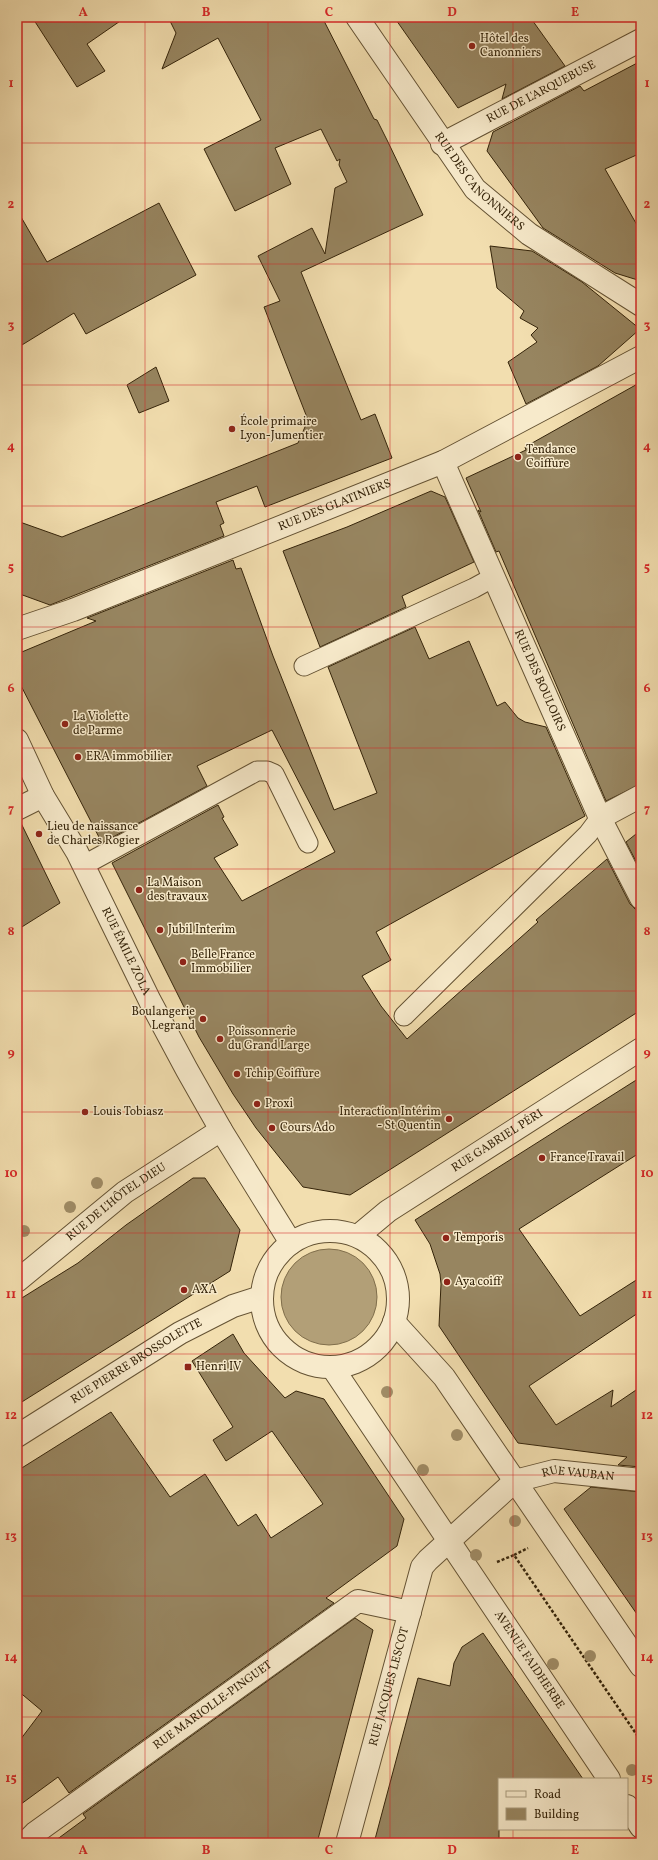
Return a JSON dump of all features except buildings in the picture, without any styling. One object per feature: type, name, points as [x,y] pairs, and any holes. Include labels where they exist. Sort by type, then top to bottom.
[{"type":"street","name":"RUE DES CANONNIERS","points":[[357,17],[442,144],[475,190],[529,234],[641,305]]},
{"type":"street","name":"RUE DE L'ARQUEBUSE","points":[[442,144],[641,40]]},
{"type":"street","name":"RUE DES GLATINIERS","points":[[17,629],[73,610],[443,462],[641,357]]},
{"type":"street","name":"RUE DES BOULOIRS","points":[[443,462],[600,818],[641,898]]},
{"type":"street","name":"RUE ÉMILE ZOLA","points":[[17,740],[43,796],[84,865],[150,1001],[221,1130],[291,1243]]},
{"type":"street","points":[[17,809],[43,796]]},
{"type":"street","points":[[600,818],[641,796]]},
{"type":"street","name":"RUE GABRIEL PÉRI","points":[[358,1236],[388,1211],[641,1050]]},
{"type":"street","name":"RUE DE L'HÔTEL DIEU","points":[[17,1281],[125,1192],[221,1130]]},
{"type":"street","points":[[335,1230],[358,1236],[375,1247],[388,1263],[396,1282],[398,1302],[394,1322],[384,1339],[370,1354],[352,1363],[332,1367],[310,1364],[290,1354],[274,1339],[265,1319],[262,1297],[266,1276],[275,1257],[291,1243],[312,1233],[335,1230]]},
{"type":"street","name":"RUE PIERRE BROSSOLETTE","points":[[17,1436],[180,1333],[233,1306],[262,1297]]},
{"type":"street","points":[[394,1322],[444,1377],[641,1666]]},
{"type":"street","name":"AVENUE FAIDHERBE","points":[[332,1367],[608,1778]]},
{"type":"street","name":"RUE VAUBAN","points":[[515,1481],[554,1471],[641,1480]]},
{"type":"street","points":[[449,1540],[515,1481]]},
{"type":"street","name":"RUE JACQUES LESCOT","points":[[347,1843],[422,1567],[449,1540]]},
{"type":"street","name":"RUE MARIOLLE-PINGUET","points":[[25,1843],[35,1834],[358,1601],[410,1612]]},
{"type":"street","points":[[628,1808],[641,1827]]},
{"type":"lane","points":[[304,666],[474,588],[494,577]]},
{"type":"lane","points":[[84,865],[257,771],[267,771],[274,774],[308,843]]},
{"type":"lane","points":[[404,1016],[588,834],[600,818]]},
{"type":"path","points":[[471,1573],[514,1555],[641,1741]]},
{"type":"shaded area","points":[[320,1249],[338,1249],[348,1252],[356,1257],[369,1270],[374,1278],[377,1288],[377,1306],[374,1316],[363,1331],[356,1337],[348,1342],[338,1345],[320,1345],[310,1342],[302,1337],[289,1324],[284,1316],[281,1306],[281,1288],[284,1278],[289,1270],[302,1257],[310,1252]]},
{"type":"place","name":"Hôtel des Canonniers","points":[[472,46]]},
{"type":"place","name":"École primaire Lyon-Jumentier","points":[[232,429]]},
{"type":"place","name":"Tendance Coiffure","points":[[518,457]]},
{"type":"place","name":"La Violette de Parme","points":[[65,724]]},
{"type":"place","name":"ERA immobilier","points":[[78,757]]},
{"type":"place","name":"Lieu de naissance de Charles Rogier","points":[[39,834]]},
{"type":"place","name":"La Maison des travaux","points":[[139,890]]},
{"type":"place","name":"Jubil Interim","points":[[160,930]]},
{"type":"place","name":"Belle France Immobilier","points":[[183,962]]},
{"type":"place","name":"Boulangerie Legrand","points":[[203,1019]]},
{"type":"place","name":"Poissonnerie du Grand Large","points":[[220,1039]]},
{"type":"place","name":"Tchip Coiffure","points":[[237,1074]]},
{"type":"place","name":"Proxi","points":[[257,1104]]},
{"type":"place","name":"Louis Tobiasz","points":[[85,1112]]},
{"type":"place","name":"Interaction Intérim - St Quentin","points":[[449,1119]]},
{"type":"place","name":"Cours Ado","points":[[272,1128]]},
{"type":"place","name":"France Travail","points":[[542,1158]]},
{"type":"place","name":"Temporis","points":[[446,1238]]},
{"type":"place","name":"Aya coiff","points":[[447,1282]]},
{"type":"place","name":"AXA","points":[[184,1290]]},
{"type":"place","name":"Henri IV","points":[[188,1367]]}]
